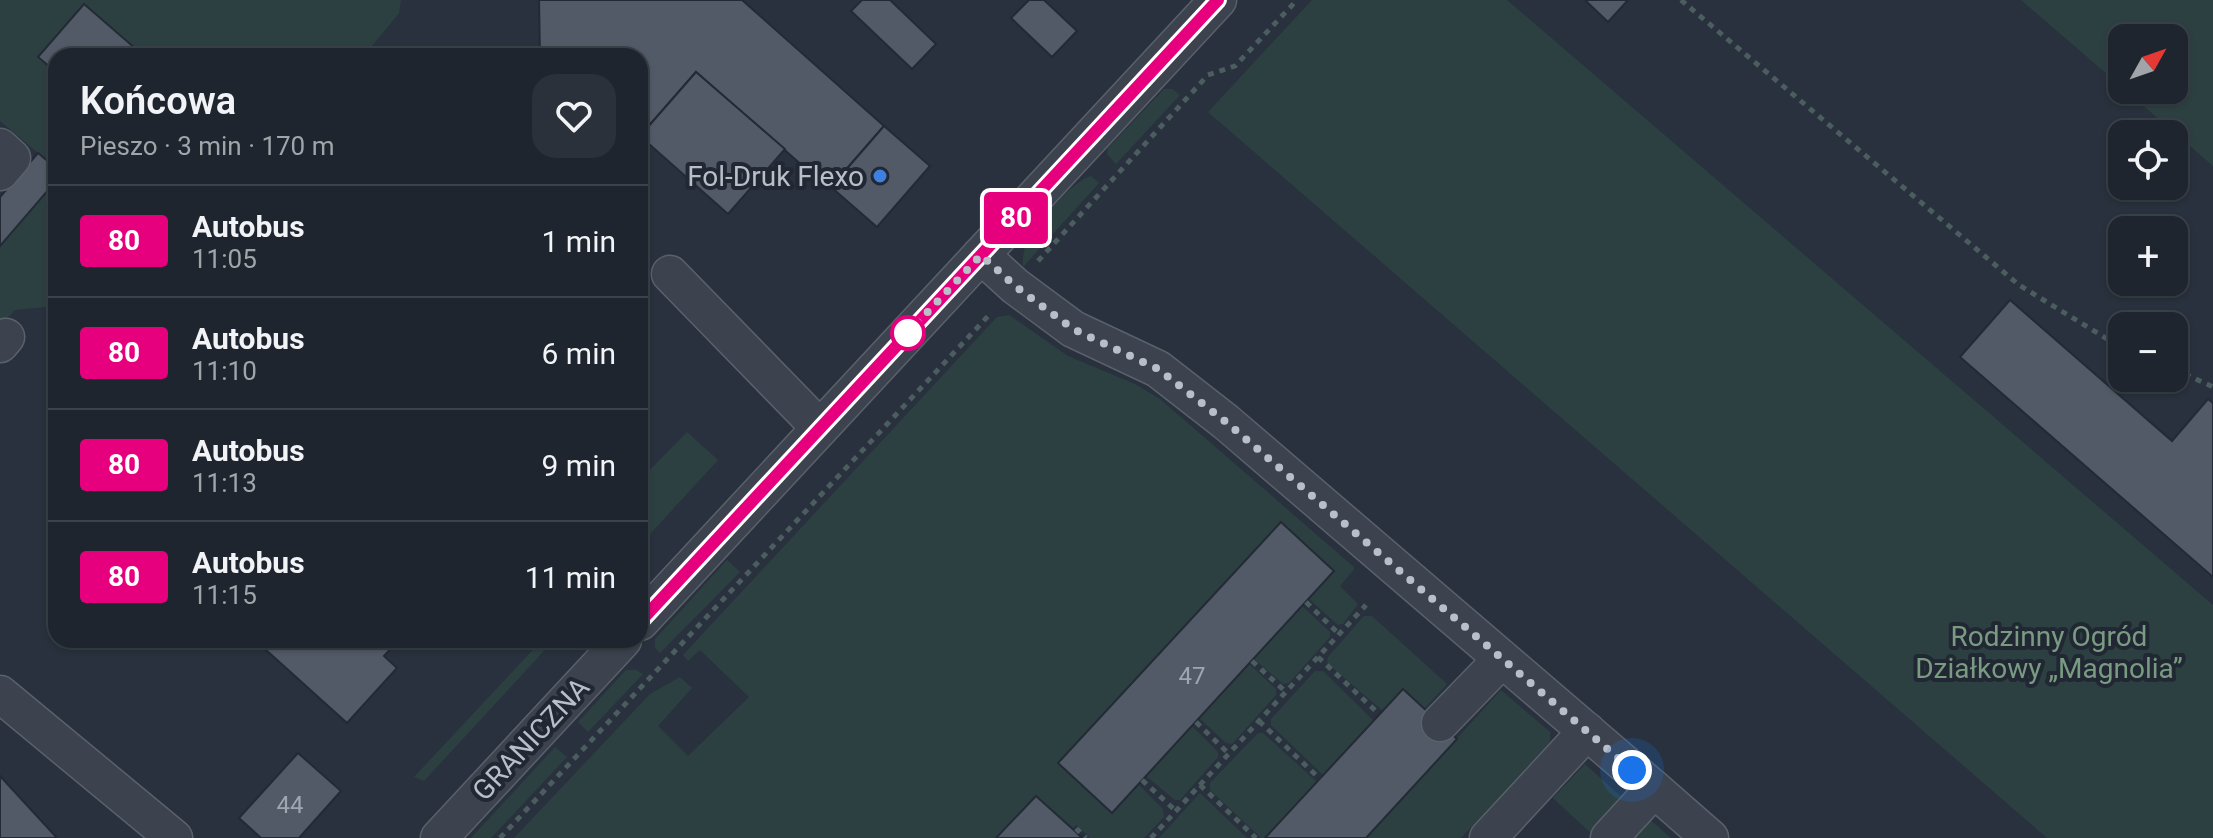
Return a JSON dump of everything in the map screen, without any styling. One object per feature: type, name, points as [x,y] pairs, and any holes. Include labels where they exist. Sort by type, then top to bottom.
[{"type":"street","points":[[648,613],[1218,0]]},
{"type":"street","points":[[0,147],[12,158],[0,172]]},
{"type":"street","points":[[981,255],[1015,286],[1073,329],[1158,369],[1226,422],[1710,838]]},
{"type":"street","points":[[670,274],[820,428]]},
{"type":"street","name":"GRANICZNA","points":[[439,838],[616,648]]},
{"type":"street","points":[[1440,723],[1502,659]]},
{"type":"street","points":[[0,694],[174,838]]},
{"type":"street","points":[[1488,838],[1587,731]]},
{"type":"street","points":[[1609,838],[1654,789]]},
{"type":"path","points":[[500,838],[1208,75],[1235,66],[1297,0]]},
{"type":"path","points":[[1681,0],[2019,285],[2108,339]]},
{"type":"path","points":[[2188,375],[2213,387]]},
{"type":"path","points":[[1306,602],[1339,634]]},
{"type":"path","points":[[1151,838],[1366,605]]},
{"type":"path","points":[[1318,657],[1379,714]]},
{"type":"path","points":[[1252,661],[1286,692]]},
{"type":"path","points":[[1259,721],[1320,779]]},
{"type":"path","points":[[1196,722],[1229,754]]},
{"type":"path","points":[[1142,780],[1176,811]]},
{"type":"path","points":[[1200,785],[1256,838]]},
{"type":"path","points":[[1076,832],[1078,830],[1086,838]]},
{"type":"green space","points":[[0,0],[401,0],[399,13],[371,48],[48,48],[48,161],[0,121]]},
{"type":"green space","name":"Rodzinny Ogród Działkowy „Magnolia”","points":[[1312,0],[1507,0],[2213,605],[2213,838],[2047,838],[1208,112]]},
{"type":"green space","points":[[2021,0],[2213,0],[2213,166],[2188,144],[2188,120],[2160,120],[2141,104],[2188,104],[2188,24],[2108,24],[2108,75]]},
{"type":"green space","points":[[1164,89],[1172,89],[1180,95],[1116,164],[1107,154],[1108,148]]},
{"type":"green space","points":[[1091,176],[1099,183],[1023,267],[1025,247],[1038,224],[1069,191]]},
{"type":"green space","points":[[48,190],[48,307],[15,310],[0,326],[0,246]]},
{"type":"green space","points":[[1009,315],[1068,356],[1135,384],[1160,399],[1355,568],[1340,586],[1358,604],[1343,624],[1338,625],[1309,599],[1334,571],[1280,522],[1059,763],[1112,813],[1138,784],[1163,809],[1164,817],[1144,838],[1090,838],[1076,825],[1072,829],[997,838],[514,838],[650,694],[680,677],[692,688],[658,726],[688,756],[749,697],[700,650],[688,661],[683,655],[997,317]]},
{"type":"green space","points":[[687,432],[718,460],[648,536],[648,472]]},
{"type":"green space","points":[[727,560],[740,572],[660,653],[655,648],[655,639]]},
{"type":"green space","points":[[1302,606],[1330,632],[1330,637],[1289,683],[1283,684],[1254,659]]},
{"type":"green space","points":[[1364,616],[1372,616],[1447,684],[1424,709],[1403,690],[1383,711],[1327,663],[1328,657]]},
{"type":"green space","points":[[535,648],[547,648],[424,781],[414,777]]},
{"type":"green space","points":[[1249,664],[1276,689],[1276,695],[1232,744],[1226,743],[1199,718]]},
{"type":"green space","points":[[626,670],[643,674],[588,732],[578,722]]},
{"type":"green space","points":[[1315,671],[1323,671],[1374,721],[1323,775],[1271,725],[1271,719]]},
{"type":"green space","points":[[1501,690],[1550,732],[1550,742],[1461,838],[1366,838]]},
{"type":"green space","points":[[1192,726],[1218,752],[1218,757],[1180,800],[1175,800],[1146,776]]},
{"type":"green space","points":[[1258,733],[1263,733],[1317,782],[1265,838],[1261,838],[1210,790],[1210,783]]},
{"type":"green space","points":[[555,747],[567,757],[491,838],[471,838]]},
{"type":"green space","points":[[1585,764],[1625,800],[1593,835],[1553,798]]},
{"type":"green space","points":[[1200,793],[1247,838],[1159,838]]},
{"type":"green space","points":[[1648,818],[1671,838],[1628,838]]},
{"type":"building","points":[[539,0],[742,0],[884,126],[829,189],[696,72],[648,127],[648,48],[540,48]]},
{"type":"building","points":[[862,0],[890,0],[936,44],[912,69],[851,11]]},
{"type":"building","points":[[1029,0],[1044,0],[1077,31],[1052,57],[1011,18]]},
{"type":"building","points":[[1585,0],[1628,0],[1608,22]]},
{"type":"building","points":[[84,4],[135,48],[48,48],[48,65],[38,57]]},
{"type":"building","points":[[696,72],[785,149],[728,214],[648,143],[648,127]]},
{"type":"building","name":"Fol-Druk Flexo","points":[[884,126],[930,166],[877,227],[831,187]]},
{"type":"building","points":[[38,153],[48,161],[48,190],[0,246],[0,197]]},
{"type":"building","points":[[2010,300],[2108,385],[2108,392],[2116,392],[2172,441],[2208,399],[2213,403],[2213,577],[1960,357]]},
{"type":"building","points":[[1281,522],[1334,571],[1112,813],[1058,763]]},
{"type":"building","points":[[264,648],[392,648],[384,656],[397,668],[347,723]]},
{"type":"building","points":[[1403,689],[1457,739],[1366,838],[1265,838]]},
{"type":"building","points":[[298,753],[341,791],[299,838],[261,838],[239,818]]},
{"type":"building","points":[[0,776],[57,838],[0,838]]},
{"type":"building","points":[[1036,796],[1076,832],[1082,838],[996,838]]},
{"type":"bus line","name":"80","points":[[648,613],[1218,0]]},
{"type":"place","name":"Fol-Druk Flexo","points":[[880,176]]},
{"type":"route","points":[[908,333],[981,255],[1015,286],[1073,329],[1158,369],[1226,422],[1632,770]]}]
